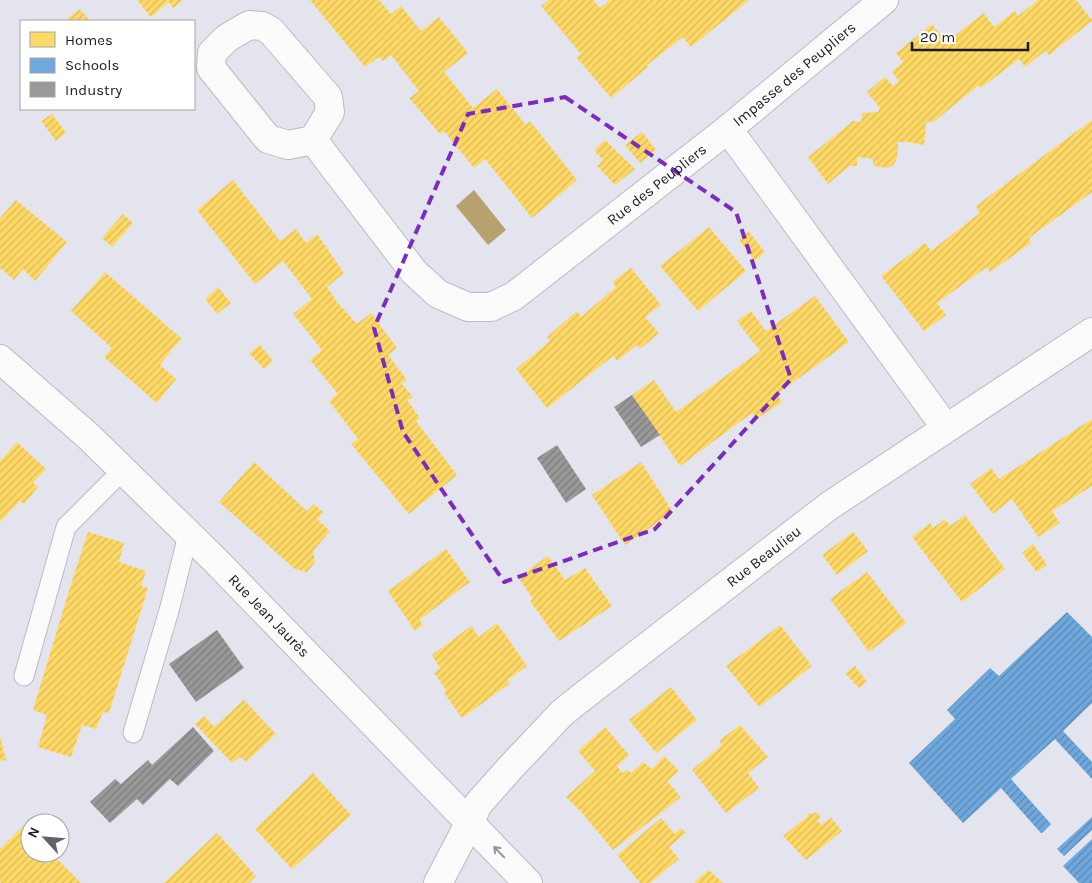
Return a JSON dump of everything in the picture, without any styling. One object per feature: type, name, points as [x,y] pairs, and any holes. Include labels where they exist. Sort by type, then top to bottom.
[{"type":"street","name":"Impasse des Peupliers","points":[[728,129],[884,0]]},
{"type":"street","points":[[249,25],[267,28],[328,98],[330,112],[313,140],[288,146],[268,139],[211,68],[212,53],[227,38],[249,25]]},
{"type":"street","name":"Rue des Peupliers","points":[[313,140],[414,272],[438,294],[468,307],[491,307],[514,296],[728,129]]},
{"type":"street","points":[[728,129],[946,428]]},
{"type":"street","name":"Rue Beaulieu","points":[[438,883],[478,804],[562,713],[582,696],[829,506],[1092,332]]},
{"type":"street","name":"Rue Jean Jaurès","points":[[0,359],[88,436],[229,574],[528,883]]},
{"type":"lane","points":[[24,676],[66,528],[123,470]]},
{"type":"lane","points":[[133,733],[162,636],[188,535]]},
{"type":"highlighted area","points":[[565,97],[736,212],[791,379],[655,529],[504,582],[403,432],[374,328],[468,114]]},
{"type":"shaded area","points":[[474,190],[506,230],[488,245],[456,206]]},
{"type":"building: Homes","points":[[137,0],[183,0],[173,8],[169,2],[151,17]]},
{"type":"building: Homes","points":[[310,0],[379,0],[391,14],[401,6],[421,31],[439,17],[468,53],[444,72],[473,108],[497,89],[526,125],[530,121],[577,180],[532,218],[485,159],[474,168],[444,131],[440,134],[409,98],[419,91],[391,55],[383,61],[379,57],[365,67]]},
{"type":"building: Homes","points":[[549,0],[593,0],[600,8],[610,0],[749,0],[691,47],[683,37],[647,65],[648,67],[611,98],[576,57],[581,54],[541,6]]},
{"type":"building: Homes","points":[[1038,0],[1076,0],[1092,21],[1049,55],[1045,51],[1025,67],[1019,59],[981,88],[979,85],[932,123],[930,121],[926,123],[924,145],[898,142],[896,161],[893,165],[888,168],[873,166],[873,159],[857,157],[857,166],[849,166],[828,184],[808,157],[853,121],[861,122],[862,113],[878,112],[880,108],[867,92],[885,77],[893,86],[899,81],[892,72],[903,62],[896,53],[932,24],[946,42],[984,13],[994,27],[1015,11],[1018,16]]},
{"type":"building: Homes","points":[[80,9],[89,20],[66,20]]},
{"type":"building: Homes","points":[[52,114],[66,133],[56,141],[41,121]]},
{"type":"building: Homes","points":[[1092,120],[1092,192],[1029,238],[1031,243],[990,272],[987,267],[937,303],[946,315],[924,331],[881,276],[925,243],[931,251],[980,213],[976,206]]},
{"type":"building: Homes","points":[[642,132],[656,150],[640,163],[625,145]]},
{"type":"building: Homes","points":[[605,140],[635,169],[615,185],[597,166],[603,160],[594,150]]},
{"type":"building: Homes","points":[[233,180],[280,241],[296,229],[306,243],[317,234],[344,273],[327,287],[337,302],[357,324],[371,313],[397,348],[388,355],[407,380],[401,383],[413,397],[407,400],[420,418],[416,421],[457,475],[409,514],[351,444],[358,439],[329,401],[338,394],[310,360],[322,350],[293,314],[312,299],[283,261],[255,284],[197,210]]},
{"type":"building: Homes","points":[[16,200],[67,242],[35,281],[23,269],[14,280],[0,268],[0,218]]},
{"type":"building: Homes","points":[[123,214],[133,223],[112,247],[102,238]]},
{"type":"building: Homes","points":[[709,227],[746,271],[698,311],[660,266]]},
{"type":"building: Homes","points":[[749,232],[765,252],[755,261],[740,241],[741,235]]},
{"type":"building: Homes","points":[[631,268],[661,305],[645,317],[659,333],[640,349],[637,345],[617,361],[613,356],[547,408],[516,369],[550,341],[547,337],[577,311],[581,317],[616,287],[612,282]]},
{"type":"building: Homes","points":[[105,272],[182,339],[160,365],[176,379],[157,403],[104,357],[112,348],[71,311]]},
{"type":"building: Homes","points":[[218,287],[231,303],[217,314],[205,299]]},
{"type":"building: Homes","points":[[815,296],[849,342],[777,394],[782,402],[757,419],[752,413],[680,466],[632,395],[654,380],[676,412],[760,351],[737,321],[751,311],[766,331]]},
{"type":"building: Homes","points":[[260,345],[273,361],[264,369],[249,353]]},
{"type":"building: Homes","points":[[1092,419],[1092,486],[1052,511],[1060,523],[1038,537],[1012,499],[993,514],[970,484],[991,468],[999,479]]},
{"type":"building: Homes","points":[[17,442],[46,469],[33,483],[38,487],[24,504],[20,501],[0,522],[0,461]]},
{"type":"building: Homes","points":[[254,462],[307,511],[314,504],[323,512],[317,519],[330,531],[313,551],[315,562],[307,572],[295,569],[219,502]]},
{"type":"building: Homes","points":[[641,462],[673,512],[625,545],[592,495]]},
{"type":"building: Homes","points":[[965,515],[1005,569],[962,602],[912,537],[930,523],[933,528],[945,519],[950,526]]},
{"type":"building: Homes","points":[[88,532],[124,543],[119,562],[146,571],[141,586],[148,588],[109,713],[103,712],[96,729],[82,725],[71,757],[38,747],[47,715],[33,710]]},
{"type":"building: Homes","points":[[853,532],[868,551],[837,575],[822,555]]},
{"type":"building: Homes","points":[[1033,544],[1047,565],[1037,572],[1022,553]]},
{"type":"building: Homes","points":[[446,549],[470,582],[419,620],[423,625],[415,631],[388,591]]},
{"type":"building: Homes","points":[[548,556],[565,580],[585,568],[612,606],[559,641],[530,601],[533,599],[518,577]]},
{"type":"building: Homes","points":[[867,572],[906,623],[869,652],[830,599]]},
{"type":"building: Homes","points":[[497,623],[527,666],[508,680],[509,684],[462,718],[444,693],[447,691],[434,673],[440,668],[432,655],[471,626],[479,637]]},
{"type":"building: Homes","points":[[780,625],[812,666],[759,707],[726,666]]},
{"type":"building: Homes","points":[[855,666],[867,682],[859,688],[845,673]]},
{"type":"building: Homes","points":[[671,687],[697,720],[656,753],[629,720]]},
{"type":"building: Homes","points":[[244,700],[276,734],[246,762],[240,757],[232,763],[195,724],[204,716],[214,727]]},
{"type":"building: Homes","points":[[740,725],[768,757],[748,773],[759,788],[726,813],[692,770],[722,745],[719,741]]},
{"type":"building: Homes","points":[[605,727],[629,755],[617,766],[622,773],[627,770],[631,773],[643,762],[652,769],[664,756],[679,771],[667,781],[681,797],[613,850],[566,797],[595,771],[578,751]]},
{"type":"building: Homes","points":[[0,736],[6,760],[0,761]]},
{"type":"building: Homes","points":[[313,773],[351,815],[292,869],[255,829]]},
{"type":"building: Homes","points":[[816,812],[821,817],[817,820],[821,825],[831,818],[842,831],[806,860],[783,836],[808,816],[807,814]]},
{"type":"building: Homes","points":[[661,818],[675,834],[681,828],[686,833],[669,847],[679,859],[650,883],[640,883],[617,855]]},
{"type":"building: Homes","points":[[20,829],[20,863],[61,863],[81,883],[1,883],[0,849]]},
{"type":"building: Homes","points":[[217,833],[256,876],[249,883],[164,883]]},
{"type":"building: Homes","points":[[709,870],[723,883],[694,883],[700,877]]},
{"type":"building: Schools","points":[[1067,612],[1092,637],[1092,703],[1063,731],[1092,762],[1092,779],[1055,739],[1011,779],[1051,824],[1042,833],[1001,788],[963,823],[909,763],[955,719],[947,710],[990,668],[999,676]]},
{"type":"building: Schools","points":[[1092,817],[1092,830],[1064,856],[1057,849]]},
{"type":"building: Schools","points":[[1092,839],[1092,883],[1079,883],[1063,866]]},
{"type":"building: Industry","points":[[632,395],[660,435],[641,447],[614,407]]},
{"type":"building: Industry","points":[[557,445],[586,489],[566,503],[537,458]]},
{"type":"building: Industry","points":[[217,630],[244,668],[196,702],[169,664]]},
{"type":"building: Industry","points":[[193,727],[214,751],[178,786],[170,779],[143,805],[137,799],[110,823],[90,802],[115,779],[121,784],[148,760],[152,765]]}]
